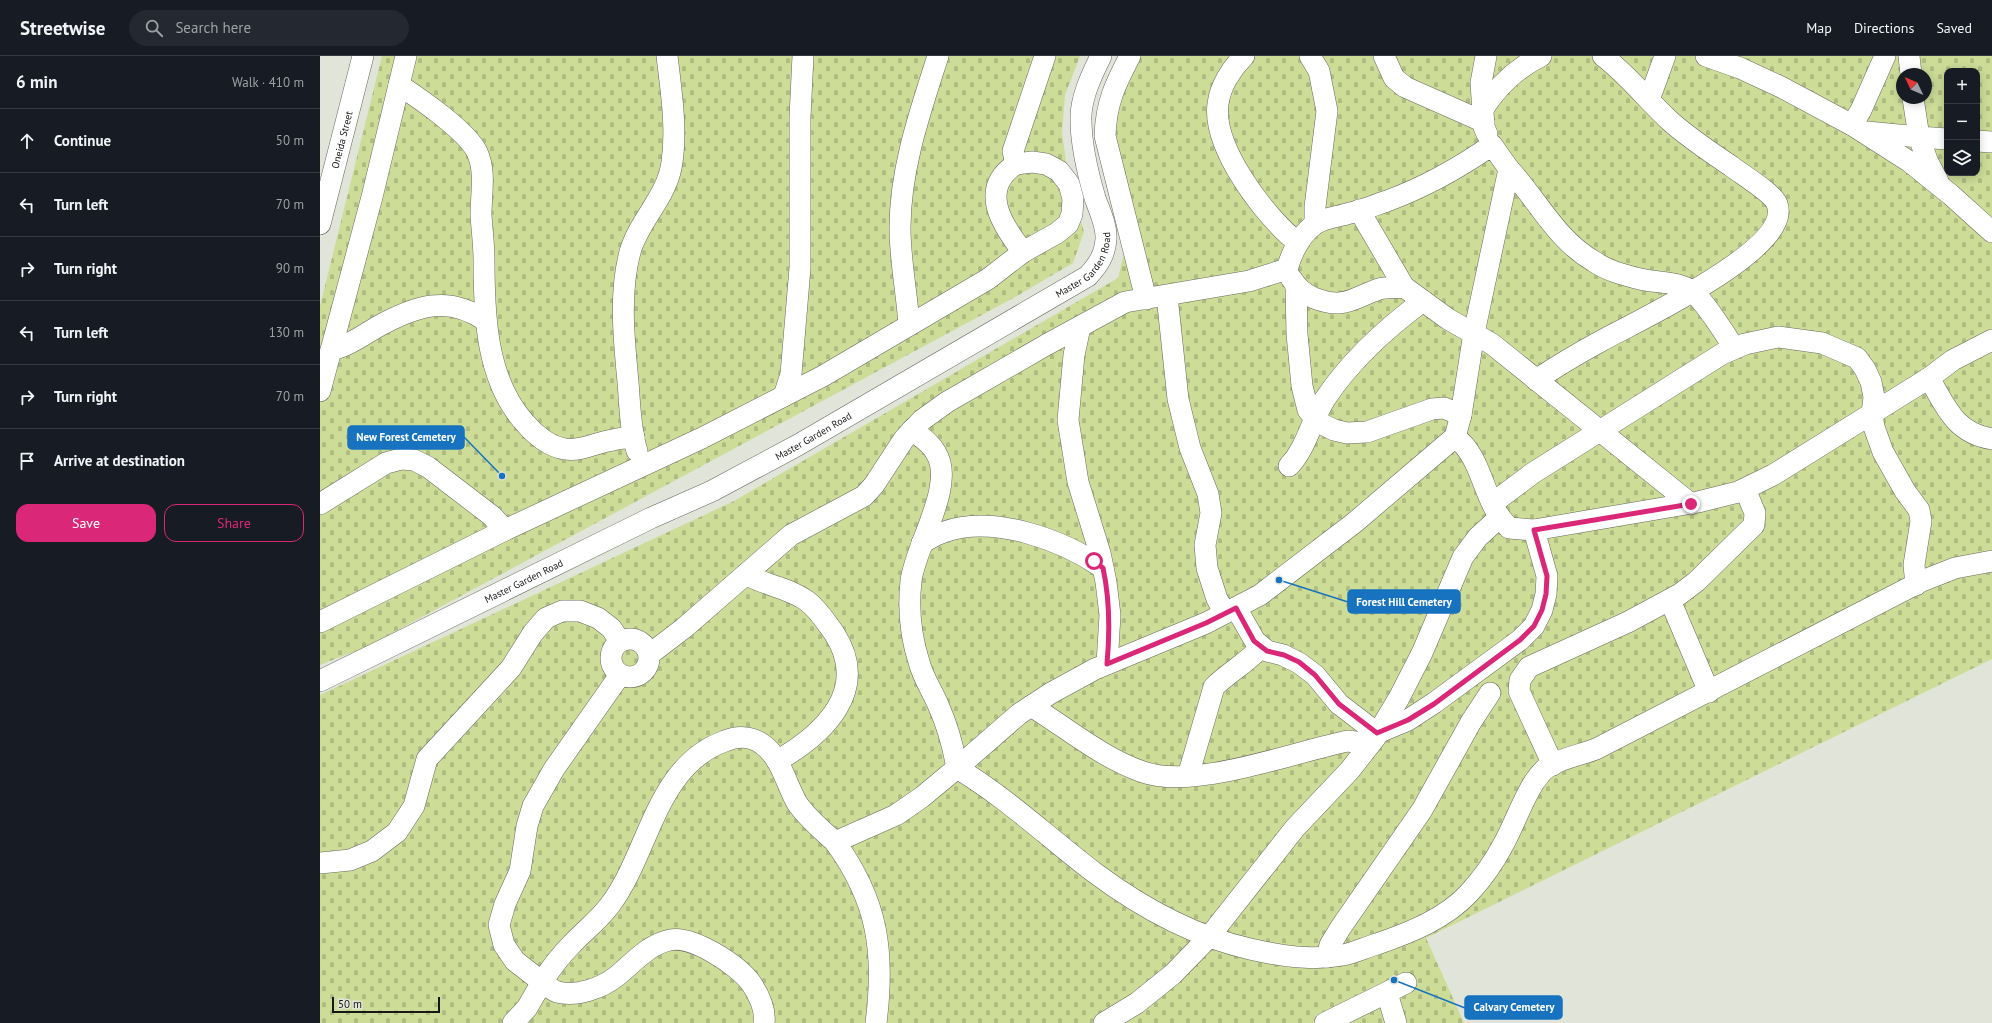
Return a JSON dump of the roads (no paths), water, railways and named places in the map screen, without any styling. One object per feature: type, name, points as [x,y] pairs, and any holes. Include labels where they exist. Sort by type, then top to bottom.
[{"type":"street","name":"Oneida Street","points":[[320,224],[363,56]]},
{"type":"street","points":[[320,391],[406,56]]},
{"type":"street","points":[[642,465],[634,437],[625,349],[626,278],[630,252],[640,228],[666,184],[672,163],[673,116],[667,56]]},
{"type":"street","points":[[784,396],[791,374],[800,268],[800,125],[802,56]]},
{"type":"street","points":[[909,325],[901,258],[901,195],[913,135],[938,56]]},
{"type":"street","points":[[1016,164],[1013,151],[1046,56]]},
{"type":"street","name":"Master Garden Road","points":[[320,681],[644,521],[739,477],[805,442],[1088,276],[1101,260],[1106,238],[1094,196],[1083,143],[1080,118],[1083,104],[1101,56]]},
{"type":"street","points":[[1130,56],[1112,93],[1105,114],[1105,136],[1146,299]]},
{"type":"street","points":[[1244,56],[1234,66],[1224,84],[1218,102],[1217,118],[1221,136],[1236,166],[1268,214],[1298,243]]},
{"type":"street","points":[[1384,56],[1394,78],[1405,87],[1484,116]]},
{"type":"street","points":[[1486,56],[1481,83],[1484,127],[1492,145],[1557,231],[1575,249],[1588,258],[1613,271],[1640,279],[1682,286],[1693,292],[1734,348]]},
{"type":"street","points":[[1484,116],[1503,83],[1519,69],[1541,56]]},
{"type":"street","points":[[1536,380],[1602,341],[1693,292],[1742,258],[1767,236],[1778,222],[1779,213],[1777,202],[1761,187],[1701,146],[1670,121],[1635,84],[1603,56]]},
{"type":"street","points":[[1649,100],[1665,56]]},
{"type":"street","points":[[1706,56],[1754,74],[1857,128],[1910,162],[1992,232]]},
{"type":"street","points":[[1857,128],[1861,110],[1885,56]]},
{"type":"street","points":[[1909,56],[1910,68]]},
{"type":"street","points":[[1315,224],[1315,207],[1327,111],[1317,61]]},
{"type":"street","points":[[399,85],[468,139],[477,151],[482,169],[482,232],[486,321],[497,372],[506,396],[518,415],[532,431],[547,442],[566,449],[589,447],[612,440],[634,437]]},
{"type":"street","points":[[1914,104],[1919,137],[1927,160],[1941,187]]},
{"type":"street","points":[[1857,128],[1919,137],[1944,139]]},
{"type":"street","points":[[1980,141],[1992,142]]},
{"type":"street","points":[[1346,433],[1334,430],[1318,422],[1308,410],[1302,386],[1291,278],[1291,256],[1298,243],[1315,224],[1414,190],[1459,168],[1492,145]]},
{"type":"street","points":[[320,622],[505,530],[702,438],[784,396],[988,279],[1023,252],[1057,233],[1068,224],[1072,214],[1073,199],[1069,184],[1059,170],[1046,164],[1032,162],[1016,164],[1008,170],[1000,181],[996,196],[997,210],[1003,224],[1023,252]]},
{"type":"street","points":[[835,842],[896,815],[957,768],[1019,714],[1051,692],[1107,664],[1206,623],[1260,595],[1301,565],[1360,518],[1455,437],[1461,415],[1474,333],[1509,169]]},
{"type":"street","points":[[1359,210],[1404,287],[1448,319],[1492,344],[1691,504]]},
{"type":"street","points":[[1380,288],[1392,268]]},
{"type":"street","points":[[1291,278],[1308,296],[1328,304],[1346,303],[1380,288],[1404,287]]},
{"type":"street","points":[[650,654],[684,628],[791,535],[864,496],[874,485],[904,439],[922,420],[947,402],[1046,345],[1125,302],[1249,281],[1291,278]]},
{"type":"street","points":[[1167,296],[1178,399],[1190,448],[1208,494],[1211,513],[1205,545],[1207,568],[1218,599],[1231,610],[1254,641],[1267,651],[1284,655],[1299,662],[1315,675],[1339,704],[1374,739]]},
{"type":"street","points":[[1423,301],[1388,329],[1360,355],[1340,378],[1314,417],[1293,461],[1314,444],[1346,433],[1367,432],[1432,409],[1444,408],[1461,415]]},
{"type":"street","points":[[331,350],[344,347],[399,317],[422,308],[440,304],[460,307],[473,312],[486,321]]},
{"type":"street","points":[[1080,327],[1074,355],[1068,420],[1078,482],[1103,568],[1110,615],[1107,664]]},
{"type":"street","points":[[1104,1023],[1137,1003],[1173,974],[1209,938],[1294,828],[1350,770],[1374,739],[1400,698],[1422,653],[1463,557],[1497,510],[1533,473],[1722,354],[1745,344],[1778,337],[1822,343],[1842,350],[1857,358],[1865,369],[1871,382],[1874,397],[1872,414],[1874,427],[1883,452],[1905,491],[1919,510],[1921,521],[1914,565],[1916,585]]},
{"type":"street","points":[[1455,437],[1464,444],[1472,456],[1497,510],[1509,528],[1534,530],[1691,504],[1745,489],[1773,475],[1929,378],[1953,360],[1992,340]]},
{"type":"street","points":[[1929,378],[1951,416],[1963,429],[1978,437],[1992,439]]},
{"type":"street","points":[[912,430],[927,441],[937,453],[942,472],[935,508],[922,543],[911,580],[910,609],[913,635],[919,662],[947,726],[957,768],[984,785],[1096,873],[1128,896],[1157,913],[1209,938],[1277,955],[1315,958],[1345,954],[1384,942],[1448,913],[1469,894],[1483,877],[1503,846],[1537,779],[1547,767],[1596,750],[1916,585],[1955,568],[1992,561]]},
{"type":"street","points":[[320,504],[358,478],[386,463],[401,459],[414,460],[428,467],[492,516],[505,530]]},
{"type":"street","points":[[1553,765],[1524,705],[1519,691],[1523,676],[1529,667],[1587,642],[1670,600],[1697,581],[1754,525],[1755,513],[1745,489]]},
{"type":"street","points":[[922,543],[944,532],[965,527],[983,526],[1002,528],[1051,541],[1077,551],[1103,568]]},
{"type":"street","points":[[1031,706],[1124,764],[1144,772],[1163,776],[1188,776],[1251,765],[1348,741],[1374,739],[1408,720],[1461,684],[1520,640],[1534,626],[1542,610],[1546,594],[1547,576],[1534,530]]},
{"type":"street","points":[[746,574],[755,580],[791,591],[807,601],[822,617],[842,646],[848,666],[847,686],[840,704],[828,722],[810,739],[777,761]]},
{"type":"street","points":[[1670,600],[1709,692]]},
{"type":"street","points":[[320,864],[350,860],[372,851],[397,832],[414,806],[427,759],[511,668],[533,633],[546,618],[562,611],[580,611],[598,618],[611,628],[620,641]]},
{"type":"street","points":[[632,638],[638,640],[643,643],[650,654],[648,666],[639,676],[626,677],[620,675],[612,664],[612,651],[620,641],[632,638]]},
{"type":"street","points":[[1188,776],[1214,687],[1224,677],[1251,658],[1261,646]]},
{"type":"street","points":[[1508,649],[1523,676]]},
{"type":"street","points":[[620,675],[554,769],[532,806],[527,826],[520,871],[504,904],[499,925],[504,945],[515,961],[556,992],[573,994],[595,988],[616,976],[652,947],[670,940],[684,940],[701,946],[715,954],[750,982],[762,1003],[764,1023]]},
{"type":"street","points":[[1327,957],[1330,945],[1341,927],[1422,810],[1471,722],[1494,693],[1523,676]]},
{"type":"street","points":[[1461,684],[1472,690],[1512,697],[1524,705]]},
{"type":"street","points":[[513,1023],[527,1008],[557,960],[610,906],[624,884],[639,855],[666,794],[676,777],[692,760],[714,744],[734,737],[751,738],[762,744],[777,761],[798,803],[814,823],[835,842],[857,875],[867,899],[879,944],[880,969],[876,1023]]},
{"type":"street","points":[[1325,1023],[1406,983]]},
{"type":"street","points":[[1387,993],[1396,1023]]},
{"type":"place","name":"New Forest Cemetery","points":[[502,476]]},
{"type":"place","name":"Forest Hill Cemetery","points":[[1279,580]]},
{"type":"place","name":"Calvary Cemetery","points":[[1394,980]]}]
